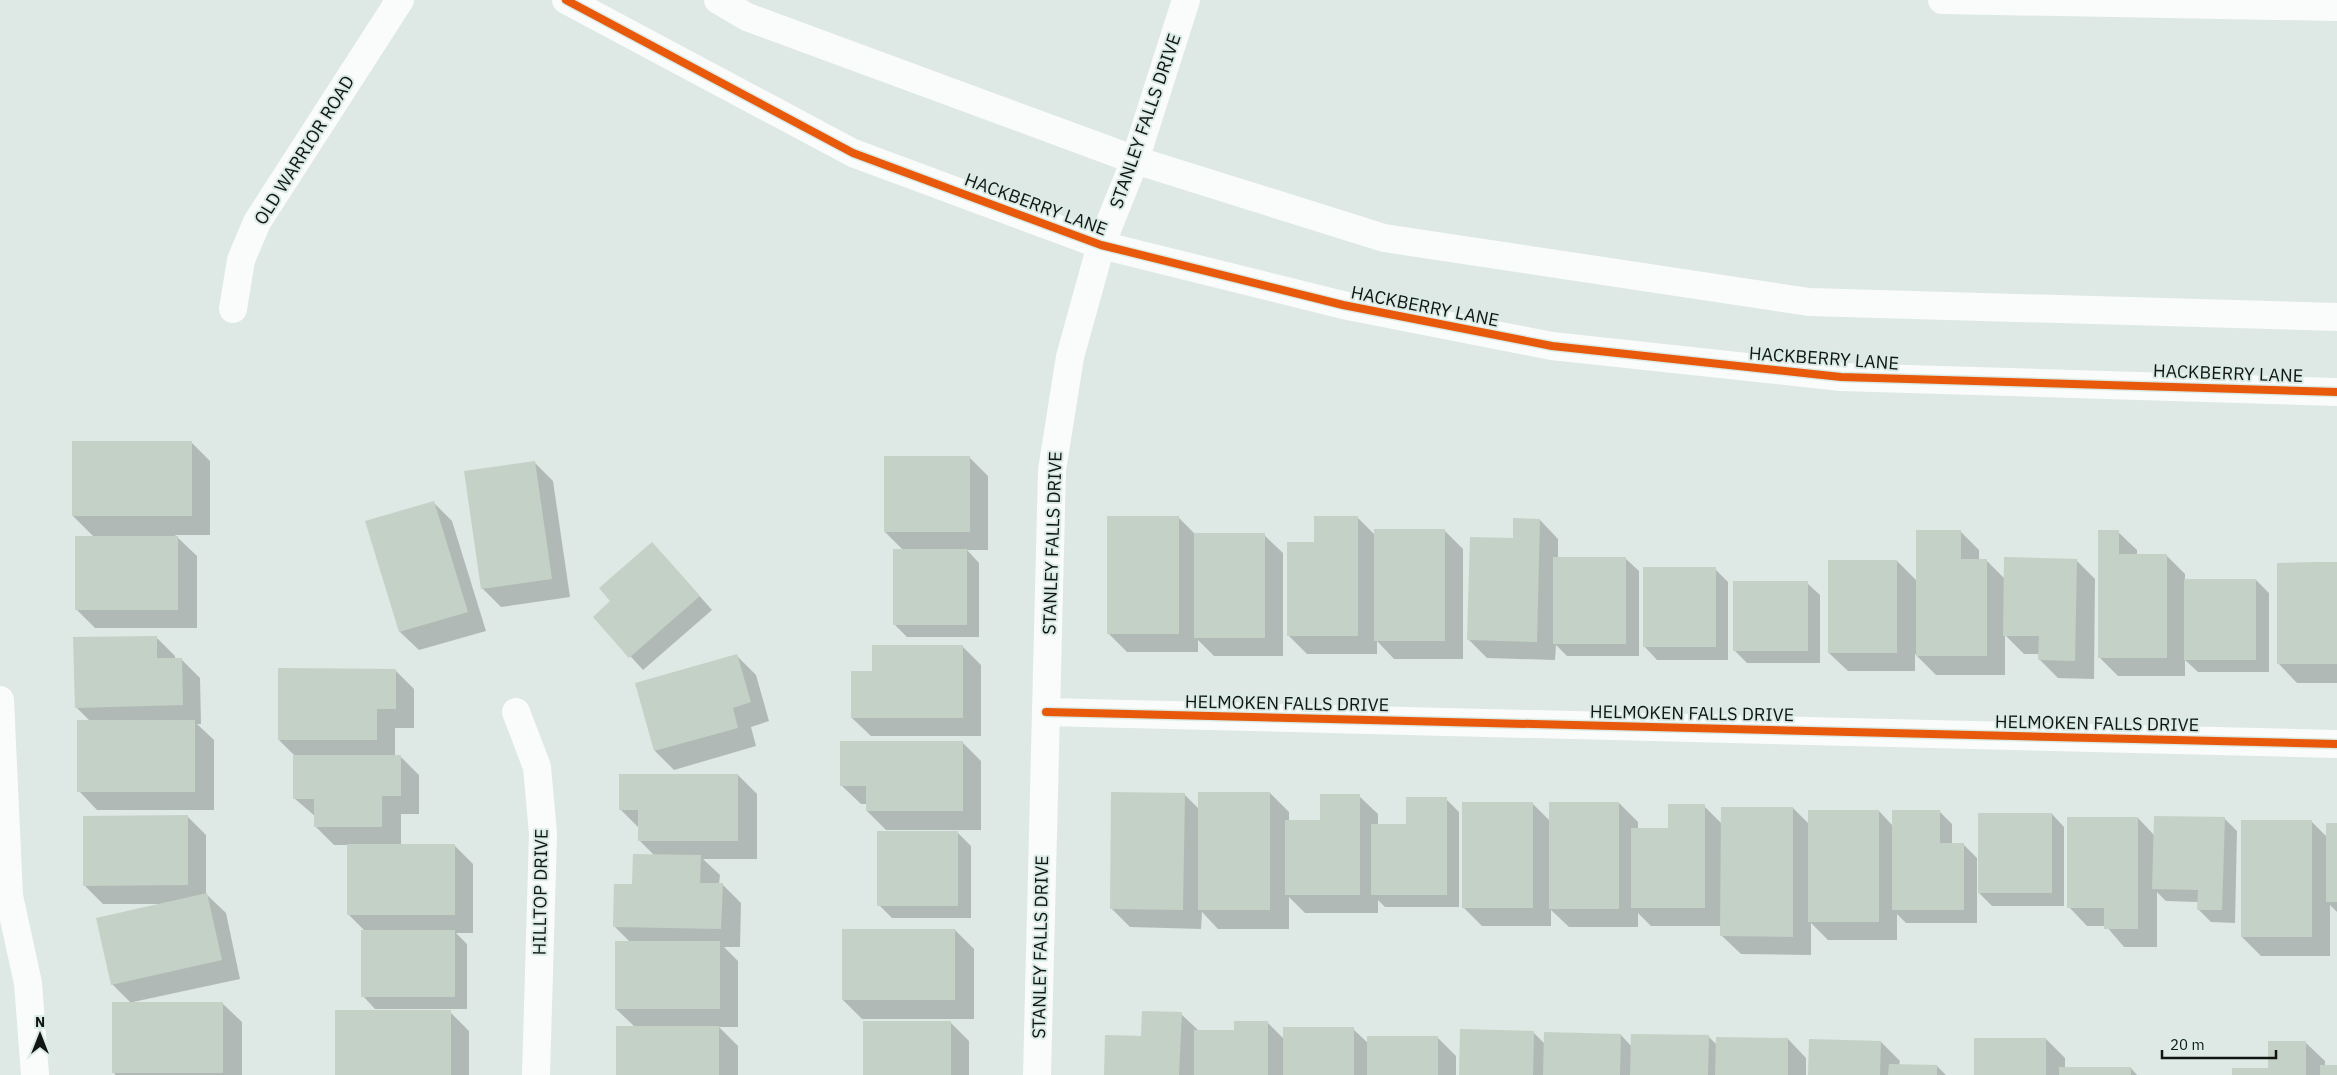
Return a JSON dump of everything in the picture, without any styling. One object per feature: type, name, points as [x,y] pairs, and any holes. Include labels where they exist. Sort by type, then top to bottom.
[{"type":"street","name":"OLD WARRIOR ROAD","points":[[233,309],[241,260],[257,222],[400,0]]},
{"type":"street","name":"HACKBERRY LANE","points":[[566,0],[853,153],[1101,245],[1343,305],[1552,346],[1840,377],[2337,392]]},
{"type":"street","points":[[718,0],[747,17],[1134,160],[1384,238],[1809,302],[2337,317]]},
{"type":"street","name":"STANLEY FALLS DRIVE","points":[[1037,1075],[1052,470],[1070,357],[1101,245],[1134,160],[1186,0]]},
{"type":"street","points":[[1942,0],[2337,7]]},
{"type":"street","points":[[0,700],[9,896],[28,983],[35,1075]]},
{"type":"street","name":"HILLTOP DRIVE","points":[[516,712],[537,767],[543,834],[536,1075]]},
{"type":"street","name":"HELMOKEN FALLS DRIVE","points":[[1046,712],[2337,744]]},
{"type":"building","points":[[72,441],[192,441],[192,516],[72,516]]},
{"type":"building","points":[[884,456],[970,456],[970,532],[884,532]]},
{"type":"building","points":[[535,461],[552,579],[481,589],[464,471]]},
{"type":"building","points":[[434,501],[468,612],[399,632],[365,521]]},
{"type":"building","points":[[1107,516],[1179,516],[1179,634],[1107,634]]},
{"type":"building","points":[[1314,516],[1358,516],[1358,636],[1287,636],[1287,542],[1314,542]]},
{"type":"building","points":[[1513,518],[1540,519],[1537,642],[1467,640],[1470,537],[1513,538]]},
{"type":"building","points":[[1374,529],[1445,529],[1445,641],[1374,641]]},
{"type":"building","points":[[1916,530],[1961,530],[1961,559],[1987,559],[1987,656],[1916,656]]},
{"type":"building","points":[[2098,530],[2119,530],[2119,554],[2167,554],[2167,658],[2098,658]]},
{"type":"building","points":[[1194,533],[1265,533],[1265,638],[1194,638]]},
{"type":"building","points":[[75,536],[178,536],[178,610],[75,610]]},
{"type":"building","points":[[652,542],[700,596],[629,658],[593,617],[610,601],[599,588]]},
{"type":"building","points":[[893,549],[967,549],[967,625],[893,625]]},
{"type":"building","points":[[1553,557],[1626,557],[1626,644],[1553,644]]},
{"type":"building","points":[[2004,557],[2077,559],[2075,661],[2038,660],[2039,636],[2003,636]]},
{"type":"building","points":[[1828,560],[1897,560],[1897,653],[1828,653]]},
{"type":"building","points":[[2337,562],[2337,664],[2277,664],[2277,563]]},
{"type":"building","points":[[1643,567],[1716,567],[1716,647],[1643,647]]},
{"type":"building","points":[[2184,579],[2256,579],[2256,660],[2184,660]]},
{"type":"building","points":[[1733,581],[1808,581],[1808,651],[1733,651]]},
{"type":"building","points":[[157,636],[157,658],[182,658],[183,705],[75,708],[73,637]]},
{"type":"building","points":[[872,645],[963,645],[963,718],[851,718],[851,671],[872,671]]},
{"type":"building","points":[[737,654],[751,702],[733,708],[738,728],[654,751],[635,683]]},
{"type":"building","points":[[278,668],[396,669],[396,709],[377,709],[377,740],[278,740]]},
{"type":"building","points":[[77,720],[195,720],[195,792],[77,792]]},
{"type":"building","points":[[840,741],[963,741],[963,811],[866,811],[866,786],[840,786]]},
{"type":"building","points":[[293,755],[401,755],[401,796],[382,796],[382,827],[314,827],[314,799],[293,799]]},
{"type":"building","points":[[619,774],[738,774],[738,841],[638,841],[638,810],[619,810]]},
{"type":"building","points":[[1111,792],[1185,793],[1183,910],[1110,909]]},
{"type":"building","points":[[1198,792],[1270,792],[1270,910],[1198,910]]},
{"type":"building","points":[[1320,794],[1360,794],[1360,895],[1285,895],[1285,820],[1320,820]]},
{"type":"building","points":[[1406,797],[1447,797],[1447,895],[1371,895],[1371,824],[1406,824]]},
{"type":"building","points":[[1462,802],[1533,802],[1533,908],[1462,908]]},
{"type":"building","points":[[1549,802],[1619,802],[1619,909],[1549,909]]},
{"type":"building","points":[[1668,804],[1705,804],[1705,908],[1631,908],[1631,828],[1668,828]]},
{"type":"building","points":[[1721,807],[1793,807],[1793,937],[1720,936]]},
{"type":"building","points":[[1808,810],[1879,810],[1879,922],[1808,922]]},
{"type":"building","points":[[1892,810],[1940,810],[1940,843],[1964,843],[1964,910],[1892,910]]},
{"type":"building","points":[[1978,813],[2052,813],[2052,893],[1978,893]]},
{"type":"building","points":[[188,815],[188,885],[83,886],[83,816]]},
{"type":"building","points":[[2154,816],[2225,817],[2222,910],[2197,910],[2198,890],[2152,889]]},
{"type":"building","points":[[2067,817],[2138,817],[2138,929],[2104,929],[2104,908],[2067,908]]},
{"type":"building","points":[[2241,820],[2312,820],[2312,937],[2241,937]]},
{"type":"building","points":[[2326,823],[2337,823],[2337,902],[2326,902]]},
{"type":"building","points":[[877,831],[958,831],[958,906],[877,906]]},
{"type":"building","points":[[347,844],[455,844],[455,915],[347,915]]},
{"type":"building","points":[[633,854],[701,855],[700,883],[723,883],[721,929],[613,927],[614,884],[632,884]]},
{"type":"building","points":[[207,893],[222,960],[111,985],[96,918]]},
{"type":"building","points":[[842,929],[955,929],[955,1000],[842,1000]]},
{"type":"building","points":[[361,930],[455,930],[455,997],[361,997]]},
{"type":"building","points":[[615,941],[720,941],[720,1009],[615,1009]]},
{"type":"building","points":[[112,1002],[223,1002],[223,1073],[112,1073]]},
{"type":"building","points":[[335,1010],[451,1010],[451,1075],[335,1075]]},
{"type":"building","points":[[1142,1011],[1182,1012],[1179,1075],[1104,1075],[1105,1035],[1141,1036]]},
{"type":"building","points":[[863,1021],[951,1021],[951,1075],[863,1075]]},
{"type":"building","points":[[1234,1021],[1268,1021],[1268,1075],[1194,1075],[1194,1030],[1234,1030]]},
{"type":"building","points":[[616,1026],[719,1026],[719,1075],[616,1075]]},
{"type":"building","points":[[1283,1027],[1354,1027],[1354,1075],[1283,1075]]},
{"type":"building","points":[[1460,1029],[1534,1031],[1533,1075],[1459,1075]]},
{"type":"building","points":[[1544,1032],[1621,1034],[1620,1075],[1543,1075]]},
{"type":"building","points":[[1631,1034],[1709,1035],[1708,1075],[1630,1075]]},
{"type":"building","points":[[1367,1036],[1438,1036],[1438,1075],[1367,1075]]},
{"type":"building","points":[[1716,1037],[1788,1038],[1788,1075],[1715,1075]]},
{"type":"building","points":[[1974,1038],[2046,1038],[2046,1075],[1974,1075]]},
{"type":"building","points":[[1809,1039],[1881,1041],[1880,1075],[1808,1075]]},
{"type":"building","points":[[2268,1041],[2306,1041],[2306,1075],[2232,1075],[2232,1068],[2268,1068]]},
{"type":"building","points":[[1889,1064],[1937,1065],[1937,1075],[1888,1075]]},
{"type":"building","points":[[2320,1065],[2337,1065],[2337,1075],[2320,1075]]},
{"type":"building","points":[[2059,1067],[2131,1067],[2131,1075],[2059,1075]]},
{"type":"cycle path","points":[[566,0],[853,153],[1101,245],[1343,305],[1552,346],[1841,377],[2337,392]]},
{"type":"cycle path","points":[[1046,712],[2337,744]]}]
